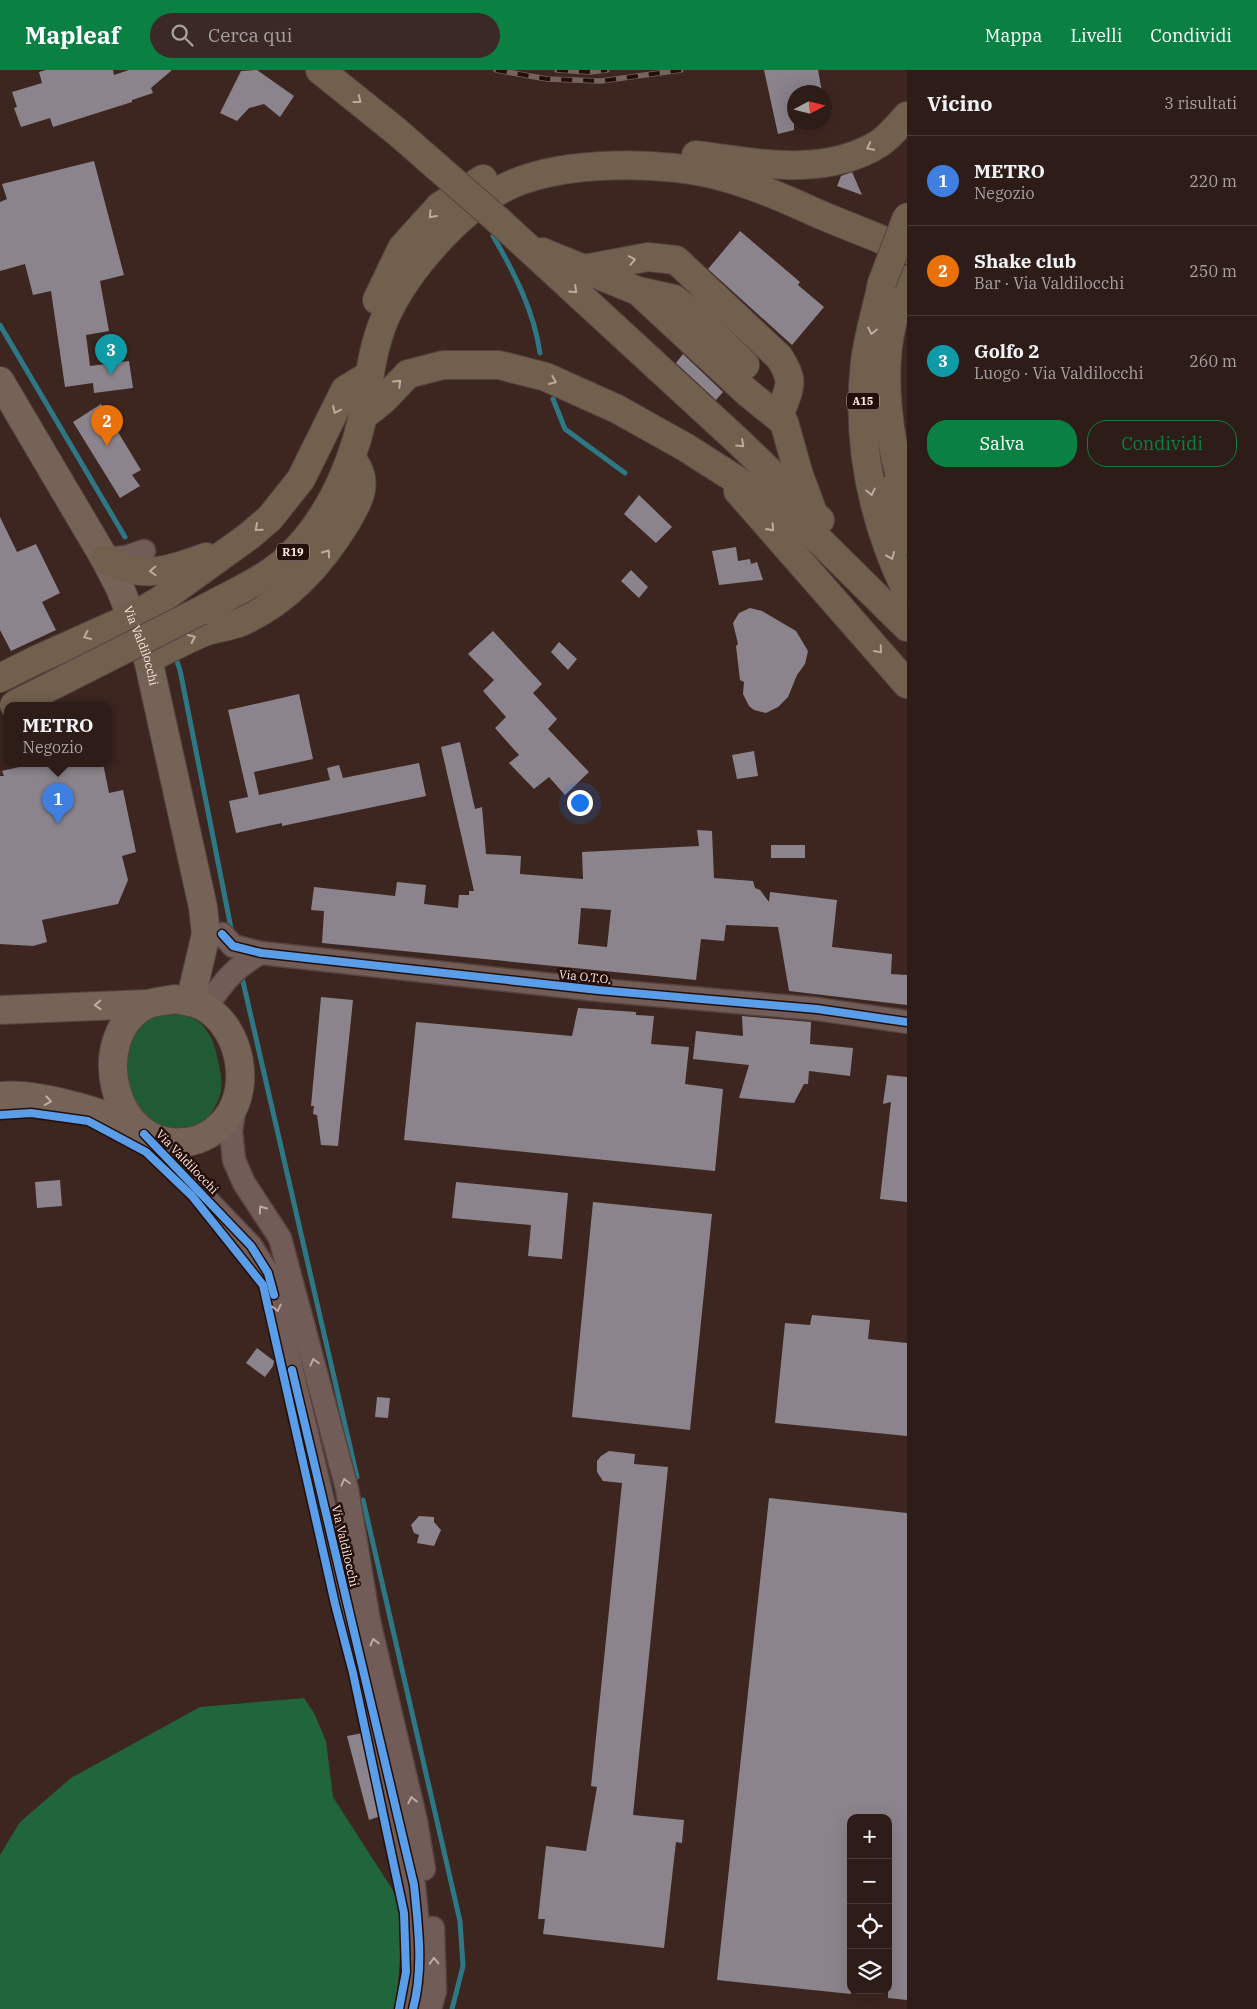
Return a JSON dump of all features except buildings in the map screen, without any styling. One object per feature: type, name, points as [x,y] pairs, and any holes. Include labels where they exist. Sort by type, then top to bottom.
[{"type":"highway","points":[[320,70],[396,131],[499,221],[813,512],[896,598],[907,627]]},
{"type":"highway","points":[[0,678],[132,616],[159,601],[233,548],[270,518],[291,493],[312,462],[346,390],[372,363],[372,316],[402,248],[440,206],[488,176],[534,159],[562,154],[613,150],[808,165],[855,156],[880,142],[907,116]]},
{"type":"highway","points":[[363,416],[372,363],[386,316],[419,261],[485,199],[504,188],[546,174],[579,168],[656,166],[696,170],[752,186],[907,250]]},
{"type":"highway","points":[[696,170],[718,168],[782,184],[907,233]]},
{"type":"highway","name":"A15","points":[[907,217],[892,325],[883,373],[883,444],[889,488],[897,518],[907,540]]},
{"type":"highway","points":[[526,246],[627,286],[674,299],[694,314],[743,362],[785,425],[813,512]]},
{"type":"highway","points":[[584,269],[648,257],[676,260],[779,357],[788,372],[790,386],[785,425]]},
{"type":"highway","name":"A15","points":[[896,598],[890,554],[878,519],[866,470],[861,419],[866,360],[897,285]]},
{"type":"highway","points":[[627,286],[637,304],[744,403],[785,425]]},
{"type":"highway","points":[[892,325],[888,378],[890,429],[907,500]]},
{"type":"highway","points":[[363,416],[384,399],[397,383],[408,374],[443,364],[499,365],[546,378],[616,409],[685,447],[788,512],[896,598]]},
{"type":"highway","name":"R19","points":[[20,702],[200,611],[286,561],[329,506],[351,458],[363,416]]},
{"type":"highway","points":[[685,447],[735,488],[907,684]]},
{"type":"highway","points":[[148,659],[204,632],[240,623],[299,584],[332,546],[357,503],[363,482],[359,468],[351,458]]},
{"type":"highway","points":[[125,556],[130,571],[162,570],[186,565],[233,548]]},
{"type":"main road","name":"Via Valdilocchi","points":[[0,381],[125,556],[132,616],[148,659],[183,817],[199,838],[222,934]]},
{"type":"main road","points":[[183,817],[206,934],[198,1005]]},
{"type":"main road","points":[[140,1131],[127,1116],[118,1094],[114,1054],[122,1028],[129,1018],[152,1003],[202,961]]},
{"type":"main road","points":[[0,1010],[152,1003],[175,999],[198,1005],[221,1022],[229,1034],[240,1061],[240,1083],[235,1106],[224,1122],[206,1136],[192,1141],[168,1142],[156,1140],[123,1122],[59,1103],[0,1096]]},
{"type":"street","name":"Via O.T.O.","points":[[222,934],[233,946],[261,952],[598,990],[817,1010],[907,1022]]},
{"type":"street","points":[[198,1005],[244,961],[261,952]]},
{"type":"street","name":"Via Valdilocchi","points":[[235,1106],[231,1130],[234,1160],[244,1183],[280,1238],[348,1492],[369,1621],[416,1820],[433,1933],[434,1991],[430,2009]]},
{"type":"street","name":"Via Valdilocchi","points":[[140,1131],[251,1246],[268,1273],[414,1885],[419,1936],[417,1995],[413,2009]]},
{"type":"green space","points":[[175,1011],[186,1014],[201,1024],[211,1037],[217,1054],[222,1084],[220,1095],[211,1114],[197,1126],[179,1130],[158,1126],[145,1119],[130,1092],[126,1071],[127,1050],[132,1034],[149,1017]]},
{"type":"green space","points":[[304,1698],[314,1713],[326,1741],[333,1797],[394,1892],[403,1918],[396,2009],[0,2009],[0,1855],[20,1822],[71,1778],[200,1707]]},
{"type":"waterway","points":[[493,236],[522,292],[533,322],[540,353]]},
{"type":"waterway","points":[[0,325],[125,537]]},
{"type":"waterway","points":[[553,399],[565,429],[625,473]]},
{"type":"waterway","points":[[175,656],[180,670],[232,933]]},
{"type":"waterway","points":[[241,973],[357,1477]]},
{"type":"waterway","points":[[363,1500],[460,1921],[463,1966],[452,2009]]},
{"type":"railway","points":[[496,70],[547,79],[601,81],[681,70]]},
{"type":"railway","points":[[557,70],[590,72],[607,70]]},
{"type":"cycle path","points":[[222,934],[233,946],[261,953],[598,990],[817,1009],[907,1022]]},
{"type":"cycle path","points":[[0,1115],[31,1113],[88,1121],[146,1152],[192,1196],[263,1285],[335,1604],[353,1673],[404,1913],[406,1972],[399,2009]]},
{"type":"cycle path","points":[[144,1134],[251,1246],[268,1273],[274,1295]]},
{"type":"cycle path","points":[[292,1370],[414,1885],[419,1963],[413,2009]]},
{"type":"place","name":"Golfo 2","points":[[111,375]]},
{"type":"place","name":"Shake club","points":[[107,446]]},
{"type":"place","name":"METRO","points":[[58,824]]}]
